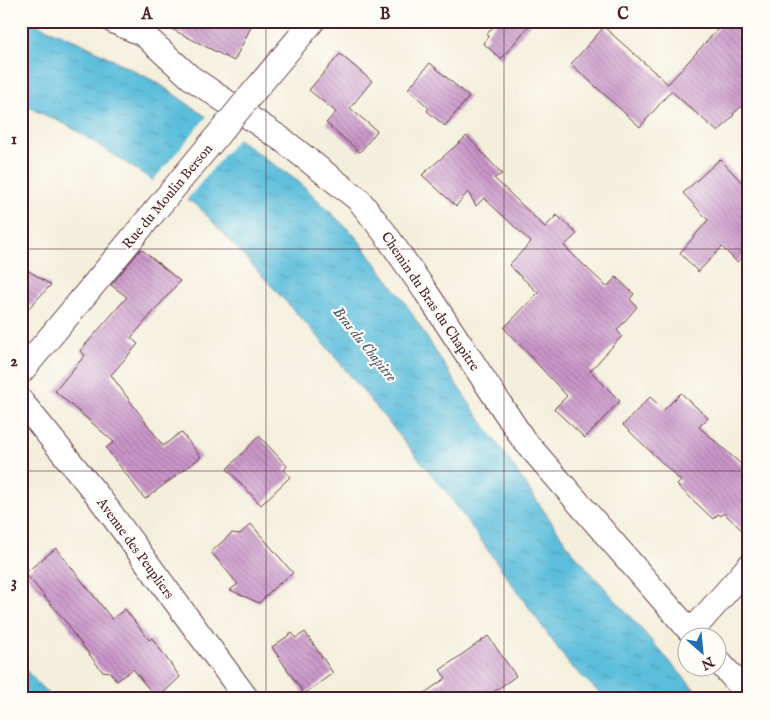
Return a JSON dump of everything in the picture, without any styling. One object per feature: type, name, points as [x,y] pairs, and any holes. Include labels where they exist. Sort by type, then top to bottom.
[{"type":"street","name":"Chemin du Bras du Chapitre","points":[[113,21],[143,34],[190,77],[284,141],[359,200],[421,284],[524,439],[689,628]]},
{"type":"street","name":"Rue du Moulin Berson","points":[[21,372],[313,21]]},
{"type":"street","name":"Avenue des Peupliers","points":[[21,401],[98,496],[247,699]]},
{"type":"street","points":[[699,628],[749,566]]},
{"type":"street","points":[[728,672],[749,695]]},
{"type":"water","name":"Bras du Chapitre","points":[[21,21],[28,21],[81,43],[158,83],[299,182],[356,237],[404,301],[456,384],[571,550],[678,671],[678,678],[684,678],[703,699],[606,699],[569,664],[450,497],[321,340],[198,206],[154,181],[69,126],[21,104]]},
{"type":"water","points":[[21,665],[53,699],[21,699]]},
{"type":"pier","points":[[208,115],[239,137],[185,202],[151,183]]},
{"type":"building","points":[[156,21],[239,21],[251,27],[234,61]]},
{"type":"building","points":[[498,21],[533,21],[501,59],[483,43],[489,36],[487,34]]},
{"type":"building","points":[[725,21],[749,21],[749,100],[733,114],[718,132],[671,91],[640,127],[571,64],[604,27],[668,84]]},
{"type":"building","points":[[340,54],[372,81],[350,108],[377,131],[360,152],[326,123],[336,112],[309,90]]},
{"type":"building","points":[[430,63],[469,97],[445,126],[427,111],[429,108],[408,89]]},
{"type":"building","points":[[467,136],[502,174],[494,178],[545,227],[557,215],[577,234],[564,246],[607,287],[616,277],[634,294],[630,299],[637,307],[617,330],[622,336],[590,371],[620,401],[585,438],[554,409],[567,396],[504,328],[538,293],[509,265],[531,242],[484,198],[476,206],[468,192],[456,206],[422,175]]},
{"type":"building","points":[[720,159],[749,190],[749,249],[737,262],[722,247],[698,272],[680,253],[708,220],[683,193]]},
{"type":"building","points":[[141,249],[180,281],[131,338],[138,344],[111,375],[163,446],[181,432],[201,457],[145,499],[106,448],[114,442],[55,391],[85,355],[80,351],[127,297],[111,285]]},
{"type":"building","points":[[21,266],[51,285],[21,316]]},
{"type":"building","points":[[681,393],[708,418],[699,427],[749,471],[749,537],[724,513],[721,516],[718,514],[713,519],[677,485],[681,481],[623,425],[650,397],[664,410]]},
{"type":"building","points":[[259,436],[287,466],[284,470],[290,477],[261,505],[227,469]]},
{"type":"building","points":[[251,524],[293,573],[259,603],[230,590],[238,584],[211,552],[232,533],[240,534]]},
{"type":"building","points":[[56,548],[112,619],[125,609],[149,640],[152,638],[180,677],[157,699],[133,669],[117,681],[110,672],[102,671],[70,627],[25,573]]},
{"type":"building","points":[[305,632],[333,673],[304,694],[272,647],[292,633],[296,638]]},
{"type":"building","points":[[488,636],[516,676],[484,699],[416,699],[446,678],[440,670]]}]
